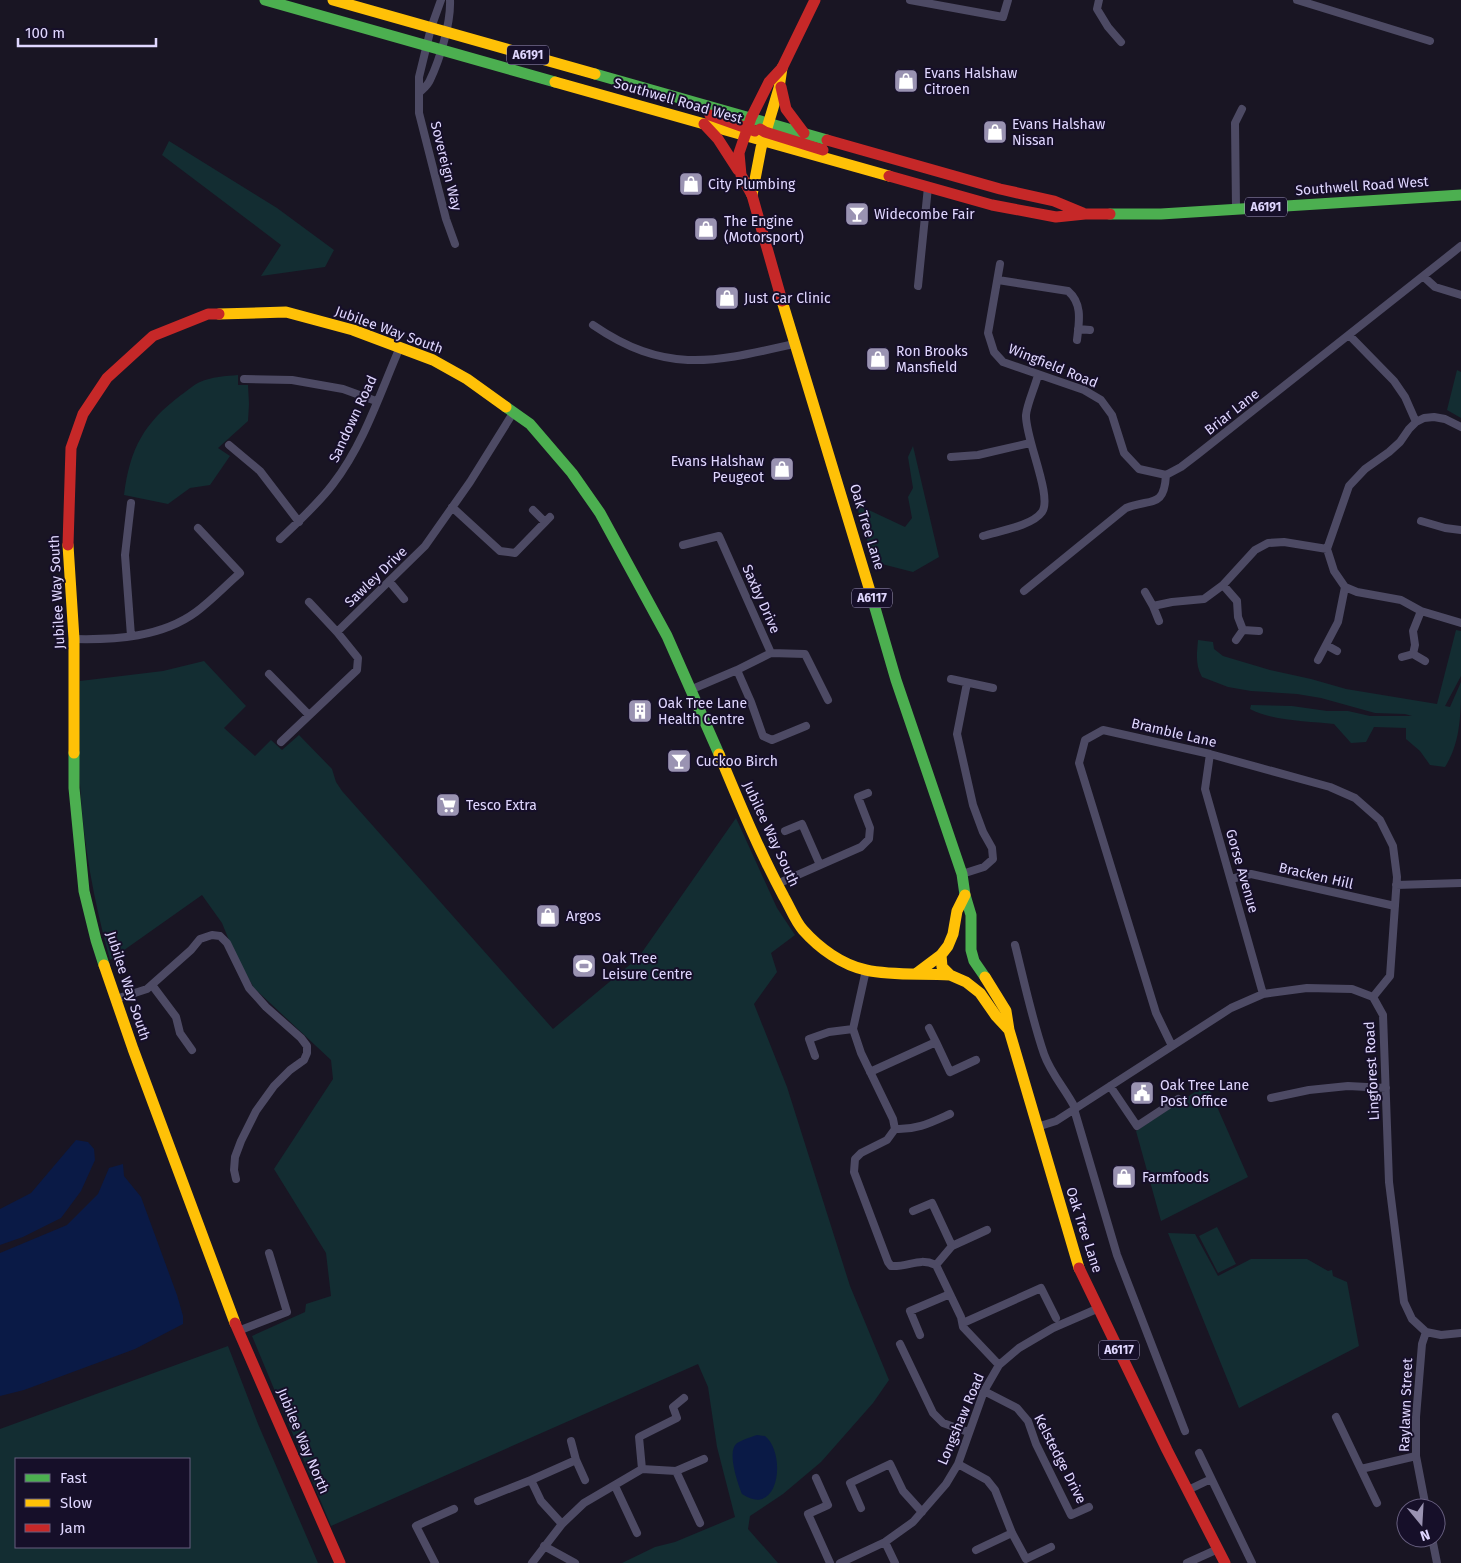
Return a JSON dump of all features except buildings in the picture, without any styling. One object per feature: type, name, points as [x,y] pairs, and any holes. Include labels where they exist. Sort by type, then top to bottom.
[{"type":"main road","name":"Southwell Road West","points":[[265,0],[704,124],[747,127]]},
{"type":"main road","name":"Southwell Road West","points":[[333,0],[650,90],[849,165],[992,205],[1056,217],[1085,214],[1160,214],[1461,195]]},
{"type":"main road","name":"A6117","points":[[747,127],[769,82],[782,68],[815,0]]},
{"type":"main road","name":"A6117","points":[[765,132],[781,85],[782,68]]},
{"type":"main road","points":[[781,85],[782,99],[786,109],[804,133]]},
{"type":"main road","points":[[704,124],[718,139],[742,175]]},
{"type":"main road","points":[[747,127],[754,124],[765,132]]},
{"type":"main road","name":"Oak Tree Lane","points":[[747,127],[739,158],[742,175],[752,195],[794,344],[854,534],[896,680],[962,874],[965,895],[971,915],[970,950],[974,962],[1006,1011],[1009,1030],[1080,1270],[1167,1450],[1225,1563]]},
{"type":"main road","name":"Southwell Road West","points":[[765,132],[804,133],[1000,189],[1054,201],[1085,214]]},
{"type":"main road","name":"Oak Tree Lane","points":[[752,195],[765,132]]},
{"type":"main road","name":"Jubilee Way South","points":[[238,1331],[96,940],[84,891],[74,788],[74,639],[68,545],[71,448],[84,414],[107,378],[153,336],[208,314],[286,312],[353,330],[433,360],[462,376],[530,424],[572,473],[600,514],[667,636],[777,884],[801,928],[828,952],[866,970],[900,974],[917,973],[953,976]]},
{"type":"main road","name":"Oak Tree Lane","points":[[945,951],[953,934],[957,911],[965,895]]},
{"type":"main road","points":[[917,973],[945,951],[958,944],[962,944],[970,950]]},
{"type":"main road","points":[[945,951],[942,967],[953,976],[966,974],[970,971],[974,962]]},
{"type":"main road","name":"Oak Tree Lane","points":[[953,976],[966,982],[980,993],[996,1016],[1009,1030]]},
{"type":"main road","name":"Jubilee Way North","points":[[238,1331],[340,1563]]},
{"type":"street","name":"Sovereign Way","points":[[441,0],[431,28],[419,77],[419,113],[446,219],[455,244]]},
{"type":"street","points":[[420,92],[429,82],[440,50],[446,31],[450,0]]},
{"type":"street","points":[[910,0],[1003,17],[1008,0]]},
{"type":"street","points":[[1099,0],[1097,9],[1108,27],[1121,42]]},
{"type":"street","points":[[1297,0],[1430,41]]},
{"type":"street","points":[[1236,208],[1235,123],[1242,109]]},
{"type":"street","points":[[918,286],[928,187]]},
{"type":"street","name":"Briar Lane","points":[[1166,475],[1181,467],[1198,454],[1461,246]]},
{"type":"street","name":"Wingfield Road","points":[[1000,264],[988,334],[994,352],[1003,362],[1084,390],[1102,400],[1112,415],[1124,453],[1139,468],[1166,475]]},
{"type":"street","points":[[1424,276],[1435,287],[1461,295]]},
{"type":"street","points":[[998,280],[1068,290],[1075,297],[1079,306],[1077,340]]},
{"type":"street","points":[[593,325],[609,336],[628,345],[658,356],[677,359],[714,360],[794,344]]},
{"type":"street","points":[[1078,329],[1090,330]]},
{"type":"street","points":[[1349,336],[1394,381],[1405,397],[1416,422]]},
{"type":"street","name":"Sandown Road","points":[[280,539],[333,486],[348,463],[400,347]]},
{"type":"street","points":[[982,536],[1030,522],[1043,511],[1046,499],[1030,443],[1026,415],[1038,375]]},
{"type":"street","points":[[244,379],[292,380],[334,387],[376,401]]},
{"type":"street","name":"Sawley Drive","points":[[338,632],[425,546],[452,508],[513,413]]},
{"type":"street","points":[[1461,427],[1445,419],[1434,417],[1424,418],[1416,422],[1400,442],[1365,469],[1349,486],[1327,549],[1334,571],[1345,587],[1357,592],[1402,600],[1421,611],[1461,623]]},
{"type":"street","points":[[951,457],[978,455],[1030,443]]},
{"type":"street","points":[[229,445],[260,471],[299,522]]},
{"type":"street","points":[[1024,591],[1126,508],[1137,503],[1150,503],[1160,498],[1165,489],[1166,475]]},
{"type":"street","points":[[131,503],[125,555],[131,636]]},
{"type":"street","points":[[452,508],[500,551],[515,553],[548,520],[533,510]]},
{"type":"street","points":[[1421,521],[1445,528],[1461,530]]},
{"type":"street","points":[[74,639],[131,636],[150,633],[174,624],[196,612],[240,573],[198,528]]},
{"type":"street","points":[[992,533],[995,543]]},
{"type":"street","name":"Saxby Drive","points":[[683,545],[719,536],[771,653],[690,690]]},
{"type":"street","points":[[1154,606],[1204,599],[1223,585],[1255,550],[1268,543],[1284,542],[1327,549]]},
{"type":"street","points":[[389,581],[404,600]]},
{"type":"street","points":[[1223,585],[1237,601],[1238,617],[1243,630]]},
{"type":"street","points":[[1318,660],[1338,622],[1345,587]]},
{"type":"street","points":[[1145,592],[1154,606],[1159,621]]},
{"type":"street","points":[[281,742],[357,670],[358,658],[338,632],[309,602]]},
{"type":"street","points":[[1413,654],[1415,645],[1413,631],[1421,611]]},
{"type":"street","points":[[1243,630],[1259,631]]},
{"type":"street","points":[[1236,640],[1243,630]]},
{"type":"street","points":[[1326,645],[1337,651]]},
{"type":"street","points":[[771,653],[805,654],[828,700]]},
{"type":"street","points":[[1402,657],[1413,654],[1425,661]]},
{"type":"street","points":[[737,670],[763,736],[772,740],[806,726]]},
{"type":"street","points":[[269,674],[309,715]]},
{"type":"street","points":[[951,680],[993,688]]},
{"type":"street","points":[[962,874],[984,867],[993,859],[992,848],[983,832],[973,805],[956,734],[967,683]]},
{"type":"street","name":"Bramble Lane","points":[[1172,1046],[1156,1013],[1079,763],[1085,740],[1103,730],[1210,754],[1330,787],[1355,798],[1380,820],[1393,846],[1397,877],[1390,976],[1373,997]]},
{"type":"street","name":"Gorse Avenue","points":[[1210,754],[1205,789],[1263,994]]},
{"type":"street","points":[[777,884],[861,847],[869,839],[870,828],[858,797],[868,793]]},
{"type":"street","points":[[785,831],[802,824],[820,866]]},
{"type":"street","name":"Bracken Hill","points":[[1231,879],[1252,874],[1395,906]]},
{"type":"street","points":[[1396,884],[1461,883]]},
{"type":"street","points":[[116,999],[152,985],[191,950],[200,939],[212,935],[220,936],[227,943],[249,988],[307,1046],[304,1060],[290,1070],[274,1086],[253,1118],[235,1157],[234,1170],[236,1179]]},
{"type":"street","name":"Oak Tree Lane","points":[[1014,944],[1045,1055],[1053,1073],[1075,1109],[1120,1263],[1185,1431]]},
{"type":"street","points":[[866,970],[853,1029],[861,1053],[893,1119],[895,1130]]},
{"type":"street","points":[[152,985],[176,1018],[180,1034],[192,1050]]},
{"type":"street","points":[[1037,1127],[1053,1123],[1231,1008],[1263,994],[1307,988],[1352,989],[1373,997]]},
{"type":"street","name":"Lingforest Road","points":[[1373,997],[1383,1015],[1389,1182],[1404,1302],[1412,1319],[1426,1332]]},
{"type":"street","points":[[929,1028],[950,1072],[976,1060]]},
{"type":"street","points":[[815,1056],[809,1039],[829,1032],[853,1029]]},
{"type":"street","points":[[870,1072],[936,1042]]},
{"type":"street","points":[[1110,1086],[1138,1126],[1178,1099]]},
{"type":"street","points":[[1271,1098],[1309,1090],[1348,1086],[1386,1088]]},
{"type":"street","points":[[950,1114],[922,1127],[910,1130],[895,1130],[886,1140],[860,1153],[855,1158],[854,1172],[891,1266],[926,1260],[936,1264],[963,1323],[963,1327],[999,1365]]},
{"type":"street","points":[[913,1212],[932,1204],[952,1246]]},
{"type":"street","points":[[936,1264],[952,1246],[987,1230]]},
{"type":"street","points":[[238,1331],[287,1312],[269,1253]]},
{"type":"street","points":[[963,1323],[1041,1288],[1056,1318]]},
{"type":"street","points":[[920,1335],[910,1311],[950,1294]]},
{"type":"street","name":"Longshaw Road","points":[[840,1563],[885,1542],[922,1512],[946,1484],[958,1464],[984,1390],[999,1365],[1019,1348],[1053,1328],[1099,1308]]},
{"type":"street","points":[[1426,1332],[1442,1335],[1461,1333]]},
{"type":"street","name":"Raylawn Street","points":[[1424,1498],[1416,1456],[1417,1399],[1422,1344],[1426,1332]]},
{"type":"street","points":[[900,1344],[933,1413],[942,1422],[968,1432]]},
{"type":"street","name":"Kelstedge Drive","points":[[984,1390],[1017,1408],[1028,1421],[1036,1444],[1071,1515],[1089,1507]]},
{"type":"street","points":[[642,1469],[638,1437],[678,1418],[673,1406],[684,1398]]},
{"type":"street","points":[[1336,1417],[1377,1503]]},
{"type":"street","points":[[571,1441],[576,1460],[585,1480]]},
{"type":"street","points":[[1199,1453],[1252,1563]]},
{"type":"street","points":[[1361,1469],[1416,1456]]},
{"type":"street","points":[[532,1563],[562,1524],[584,1503],[642,1469],[676,1471],[704,1459]]},
{"type":"street","points":[[478,1501],[576,1460]]},
{"type":"street","points":[[861,1508],[850,1483],[890,1464],[903,1491],[922,1512]]},
{"type":"street","points":[[958,1464],[987,1480],[994,1490],[1012,1533],[1026,1560],[1051,1547]]},
{"type":"street","points":[[676,1471],[700,1523]]},
{"type":"street","points":[[816,1478],[828,1505],[808,1514],[830,1563]]},
{"type":"street","points":[[1188,1490],[1211,1479]]},
{"type":"street","points":[[531,1480],[541,1501],[562,1524]]},
{"type":"street","points":[[615,1486],[636,1533]]},
{"type":"street","points":[[435,1563],[416,1526],[454,1509]]},
{"type":"street","points":[[976,1550],[1012,1533]]},
{"type":"street","points":[[885,1542],[895,1563]]},
{"type":"street","points":[[544,1546],[575,1563]]},
{"type":"street","points":[[1434,1548],[1437,1563]]},
{"type":"street","points":[[1187,1563],[1218,1549]]},
{"type":"green space","points":[[169,141],[277,208],[334,250],[325,267],[261,276],[281,245],[162,155]]},
{"type":"green space","points":[[1457,370],[1461,372],[1461,418],[1447,410]]},
{"type":"green space","points":[[238,375],[238,385],[248,385],[248,421],[218,448],[230,456],[210,485],[190,488],[168,504],[124,495],[130,463],[135,450],[148,427],[157,416],[197,383],[214,378]]},
{"type":"green space","points":[[913,446],[939,557],[913,572],[874,562],[856,504],[905,527],[912,518],[908,497],[913,488],[908,457]]},
{"type":"green space","points":[[1456,630],[1461,631],[1461,676],[1445,706],[1450,707],[1461,682],[1460,716],[1454,748],[1445,767],[1430,765],[1420,751],[1406,739],[1406,728],[1374,727],[1366,742],[1351,743],[1334,724],[1280,718],[1250,709],[1251,705],[1292,706],[1327,711],[1348,711],[1370,716],[1412,716],[1375,713],[1321,698],[1297,694],[1251,691],[1228,687],[1202,677],[1197,663],[1198,640],[1213,642],[1214,649],[1223,656],[1270,670],[1346,689],[1437,704]]},
{"type":"green space","points":[[204,661],[246,706],[224,728],[255,756],[271,740],[282,750],[299,735],[332,769],[336,782],[342,791],[553,1029],[638,958],[736,818],[777,908],[795,935],[771,953],[777,972],[754,1004],[787,1087],[850,1286],[889,1380],[873,1403],[821,1462],[783,1494],[750,1516],[748,1529],[778,1563],[622,1563],[655,1547],[675,1542],[735,1517],[717,1447],[708,1387],[698,1364],[331,1526],[252,1336],[305,1312],[306,1304],[331,1296],[326,1253],[274,1169],[333,1079],[331,1060],[254,988],[233,950],[222,923],[202,895],[110,960],[94,894],[87,850],[81,806],[79,771],[80,681],[163,671]]},
{"type":"green space","points":[[1207,1084],[1248,1177],[1161,1221],[1136,1131]]},
{"type":"green space","points":[[1217,1227],[1236,1264],[1218,1273],[1199,1236]]},
{"type":"green space","points":[[1168,1233],[1195,1234],[1218,1276],[1251,1259],[1307,1259],[1328,1271],[1332,1270],[1333,1276],[1347,1282],[1359,1346],[1239,1408]]},
{"type":"green space","points":[[228,1346],[258,1424],[318,1563],[0,1563],[0,1429]]},
{"type":"water","points":[[76,1140],[88,1142],[94,1149],[95,1160],[81,1191],[61,1218],[23,1237],[0,1245],[0,1209],[31,1193]]},
{"type":"water","points":[[123,1164],[124,1176],[141,1197],[177,1295],[183,1316],[183,1324],[135,1349],[24,1390],[0,1396],[0,1253],[67,1225],[98,1194],[109,1168]]},
{"type":"water","points":[[757,1435],[765,1436],[772,1445],[776,1456],[777,1469],[776,1481],[771,1491],[764,1498],[755,1499],[742,1494],[734,1469],[733,1454],[736,1444]]},
{"type":"traffic: fast","points":[[265,0],[555,82]]},
{"type":"traffic: fast","points":[[595,74],[827,140]]},
{"type":"traffic: fast","points":[[1110,214],[1161,214],[1461,195]]},
{"type":"traffic: fast","points":[[506,407],[530,424],[572,473],[600,513],[667,636],[719,754]]},
{"type":"traffic: fast","points":[[873,601],[896,680],[962,874],[965,895],[971,915],[971,950],[974,961],[985,977]]},
{"type":"traffic: fast","points":[[74,753],[74,788],[84,891],[104,965]]},
{"type":"traffic: slow","points":[[333,0],[595,74]]},
{"type":"traffic: slow","points":[[752,195],[761,148],[779,88],[782,68]]},
{"type":"traffic: slow","points":[[555,82],[889,176]]},
{"type":"traffic: slow","points":[[782,301],[873,601]]},
{"type":"traffic: slow","points":[[219,314],[286,312],[353,330],[433,360],[467,379],[506,407]]},
{"type":"traffic: slow","points":[[68,545],[74,639],[74,753]]},
{"type":"traffic: slow","points":[[719,754],[766,862],[795,918],[809,937],[832,955],[857,968],[887,973],[950,975]]},
{"type":"traffic: slow","points":[[965,895],[957,911],[953,934],[948,946],[941,955],[942,967],[950,975],[966,982],[980,993],[996,1016],[1009,1030]]},
{"type":"traffic: slow","points":[[917,973],[941,955]]},
{"type":"traffic: slow","points":[[104,965],[133,1049],[235,1323]]},
{"type":"traffic: slow","points":[[985,977],[1006,1011],[1009,1030],[1079,1268]]},
{"type":"traffic: jam","points":[[782,301],[752,195],[741,175],[739,153],[751,118],[769,82],[782,68],[815,0]]},
{"type":"traffic: jam","points":[[781,87],[786,109],[804,133]]},
{"type":"traffic: jam","points":[[710,115],[755,131]]},
{"type":"traffic: jam","points":[[704,124],[718,139],[738,170]]},
{"type":"traffic: jam","points":[[760,129],[823,150]]},
{"type":"traffic: jam","points":[[827,140],[1000,189],[1054,201],[1083,213]]},
{"type":"traffic: jam","points":[[889,176],[992,205],[1056,217],[1110,214]]},
{"type":"traffic: jam","points":[[68,545],[71,448],[83,414],[107,378],[153,336],[208,314],[219,314]]},
{"type":"traffic: jam","points":[[1079,1268],[1167,1450],[1225,1563]]},
{"type":"traffic: jam","points":[[235,1323],[340,1563]]},
{"type":"place","name":"Evans Halshaw Citroen","points":[[906,81]]},
{"type":"place","name":"Evans Halshaw Nissan","points":[[995,132]]},
{"type":"place","name":"City Plumbing","points":[[691,184]]},
{"type":"place","name":"Widecombe Fair","points":[[857,214]]},
{"type":"place","name":"The Engine (Motorsport)","points":[[706,229]]},
{"type":"place","name":"Just Car Clinic","points":[[727,298]]},
{"type":"place","name":"Ron Brooks Mansfield","points":[[878,359]]},
{"type":"place","name":"Evans Halshaw Peugeot","points":[[782,469]]},
{"type":"place","name":"Oak Tree Lane Health Centre","points":[[640,711]]},
{"type":"place","name":"Cuckoo Birch","points":[[679,761]]},
{"type":"place","name":"Tesco Extra","points":[[448,805]]},
{"type":"place","name":"Argos","points":[[548,916]]},
{"type":"place","name":"Oak Tree Leisure Centre","points":[[584,966]]},
{"type":"place","name":"Oak Tree Lane Post Office","points":[[1142,1093]]},
{"type":"place","name":"Farmfoods","points":[[1124,1177]]}]
